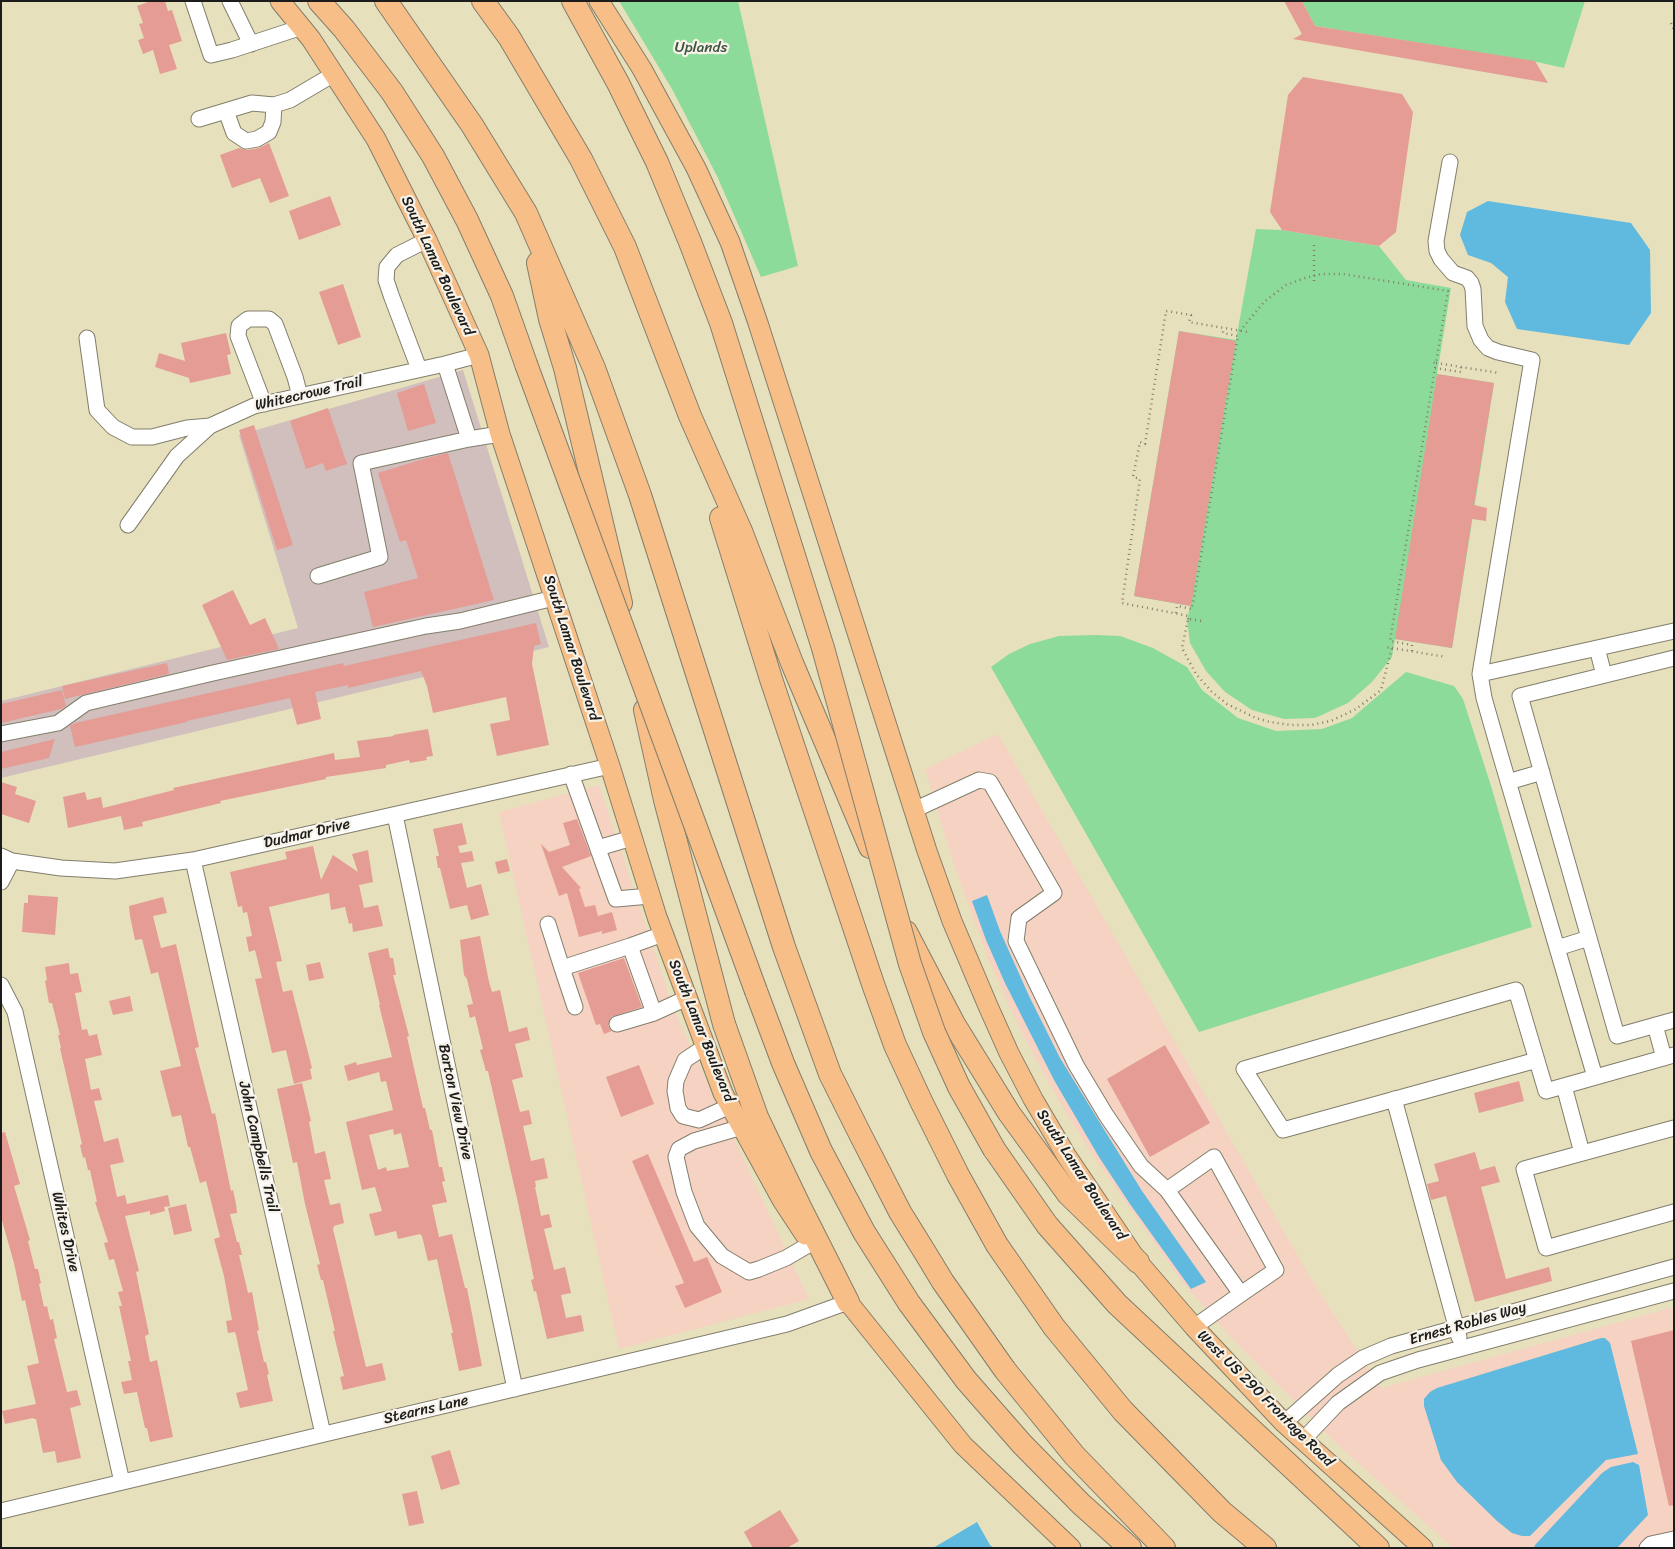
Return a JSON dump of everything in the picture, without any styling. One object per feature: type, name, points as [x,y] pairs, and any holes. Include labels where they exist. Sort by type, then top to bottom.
[{"type":"highway","points":[[319,1],[344,28],[392,92],[433,156],[468,220],[502,296],[756,991],[783,1063],[821,1151],[864,1232],[909,1304],[966,1380],[1022,1444],[1081,1504],[1130,1548]]},
{"type":"highway","points":[[386,1],[472,125],[526,213],[594,368],[640,495],[784,947],[806,1011],[834,1082],[900,1212],[943,1282],[1000,1362],[1074,1455],[1164,1548]]},
{"type":"highway","points":[[484,1],[509,37],[576,151],[625,247],[690,416],[741,531],[792,663],[907,932],[954,1024],[1009,1114],[1068,1194],[1138,1262]]},
{"type":"highway","points":[[572,1],[623,92],[657,162],[721,323],[823,648],[910,964],[934,1032],[959,1088],[994,1150],[1047,1225],[1117,1304],[1378,1548]]},
{"type":"highway","points":[[526,213],[550,318],[565,368],[611,558],[665,800],[724,1024],[757,1117],[848,1302]]},
{"type":"highway","points":[[690,416],[771,680],[872,984],[895,1045],[958,1176],[997,1244],[1054,1327],[1123,1411],[1222,1512],[1264,1548]]},
{"type":"main road","name":"South Lamar Boulevard","points":[[280,1],[302,27],[376,139],[427,240],[479,355],[500,434],[610,766],[650,896],[723,1093],[782,1200],[848,1302]]},
{"type":"main road","name":"South Lamar Boulevard","points":[[599,1],[642,69],[696,168],[730,242],[758,322],[914,810],[952,921],[1010,1053],[1066,1155],[1138,1262]]},
{"type":"main road","name":"West US 290 Frontage Road","points":[[1138,1262],[1194,1327],[1284,1423],[1423,1548]]},
{"type":"main road","points":[[848,1302],[963,1445],[1071,1548]]},
{"type":"street","points":[[193,1],[210,55],[302,27]]},
{"type":"street","points":[[230,1],[251,44]]},
{"type":"street","points":[[199,119],[252,103],[274,105],[290,100],[334,74]]},
{"type":"street","points":[[226,111],[234,133],[246,141],[258,139],[269,132],[273,122],[274,105]]},
{"type":"street","points":[[1450,162],[1436,241],[1441,260],[1453,273],[1467,278],[1471,283],[1475,326],[1481,340],[1488,348],[1532,360],[1480,674],[1484,698],[1595,1077]]},
{"type":"street","points":[[420,369],[390,295],[386,280],[387,267],[397,255],[427,240]]},
{"type":"street","points":[[264,404],[238,336],[239,326],[248,319],[269,319],[275,324],[295,377],[300,396]]},
{"type":"street","points":[[86,338],[97,410],[113,427],[132,437],[152,437],[187,428],[210,426]]},
{"type":"street","name":"Whitecrowe Trail","points":[[128,525],[177,456],[210,426],[254,406],[479,355]]},
{"type":"street","points":[[445,364],[469,439]]},
{"type":"street","points":[[318,576],[380,557],[360,463],[500,434]]},
{"type":"street","points":[[1,734],[58,723],[86,703],[426,626],[460,621],[554,598]]},
{"type":"street","points":[[1480,674],[1674,631]]},
{"type":"street","points":[[1597,648],[1604,676]]},
{"type":"street","points":[[1674,658],[1520,696],[1617,1036],[1674,1020]]},
{"type":"street","name":"Dudmar Drive","points":[[6,858],[61,868],[115,871],[193,860],[610,766]]},
{"type":"street","points":[[1508,782],[1542,772]]},
{"type":"street","points":[[571,774],[616,899],[650,896]]},
{"type":"street","points":[[914,810],[979,780],[990,782],[1054,893],[1019,918],[1016,940],[1052,1017],[1081,1073],[1106,1115],[1141,1166],[1167,1190],[1241,1294]]},
{"type":"street","name":"Barton View Drive","points":[[395,815],[515,1389]]},
{"type":"street","points":[[598,848],[632,838]]},
{"type":"street","points":[[1,882],[6,858]]},
{"type":"street","name":"John Campbells Trail","points":[[193,860],[323,1434]]},
{"type":"street","points":[[548,924],[575,1007]]},
{"type":"street","points":[[562,968],[663,934]]},
{"type":"street","points":[[1557,948],[1589,938]]},
{"type":"street","points":[[630,946],[654,1012]]},
{"type":"street","name":"Whites Drive","points":[[1,985],[15,1012],[122,1482]]},
{"type":"street","points":[[1537,1060],[1283,1130],[1244,1069],[1516,990],[1537,1060],[1546,1091],[1669,1057],[1655,1025]]},
{"type":"street","points":[[617,1024],[654,1012],[687,998]]},
{"type":"street","points":[[706,1046],[685,1060],[676,1080],[675,1091],[678,1108],[683,1116],[699,1120],[730,1106]]},
{"type":"street","points":[[1564,1086],[1582,1153]]},
{"type":"street","points":[[1394,1099],[1462,1348]]},
{"type":"street","points":[[742,1127],[694,1142],[679,1149],[676,1157],[684,1192],[697,1226],[722,1256],[749,1272],[786,1258],[810,1244]]},
{"type":"street","points":[[1674,1128],[1524,1169],[1546,1248],[1674,1212]]},
{"type":"street","points":[[1167,1190],[1214,1157],[1276,1270],[1194,1327]]},
{"type":"street","name":"Ernest Robles Way","points":[[1284,1423],[1338,1375],[1363,1358],[1391,1346],[1674,1266]]},
{"type":"street","name":"Ernest Robles Way","points":[[1303,1440],[1338,1403],[1380,1373],[1418,1360],[1674,1291]]},
{"type":"street","name":"Stearns Lane","points":[[1,1511],[787,1324],[848,1302]]},
{"type":"street","points":[[1647,1548],[1651,1544],[1674,1539]]},
{"type":"path","points":[[1671,23],[1674,30]]},
{"type":"path","points":[[1314,243],[1314,281]]},
{"type":"path","points":[[1240,331],[1264,302],[1273,295],[1286,286],[1321,274],[1343,274],[1448,291],[1434,362],[1499,373]]},
{"type":"path","points":[[1248,332],[1189,322],[1191,315],[1166,311],[1145,444],[1140,442],[1133,478],[1140,479],[1122,603],[1189,616],[1182,648],[1196,674],[1212,692],[1228,704],[1256,718],[1277,724],[1291,726],[1321,723],[1339,718],[1356,709],[1381,690],[1392,648]]},
{"type":"path","points":[[1176,614],[1177,606],[1192,609],[1238,336],[1223,333],[1223,328]]},
{"type":"path","points":[[1412,651],[1412,645],[1390,641],[1435,368],[1461,372],[1461,367]]},
{"type":"path","points":[[1188,619],[1201,621]]},
{"type":"path","points":[[1385,648],[1446,657]]},
{"type":"shaded area","points":[[463,370],[549,647],[1,778],[1,701],[298,628],[239,435]]},
{"type":"shaded area","points":[[998,734],[1310,1277],[1381,1388],[1674,1307],[1674,1548],[1453,1548],[1338,1445],[1237,1344],[1182,1282],[1089,1150],[1052,1089],[1017,1023],[988,959],[953,862],[925,769]]},
{"type":"shaded area","points":[[599,785],[674,1011],[809,1299],[619,1349],[499,812]]},
{"type":"green space","name":"Uplands","points":[[619,1],[738,1],[798,266],[761,277],[717,176],[672,89]]},
{"type":"green space","points":[[1302,1],[1585,1],[1564,68],[1315,26]]},
{"type":"green space","points":[[1256,229],[1282,230],[1379,246],[1406,280],[1451,288],[1437,374],[1494,383],[1452,648],[1395,639],[1392,657],[1372,682],[1348,703],[1315,718],[1284,719],[1252,710],[1225,692],[1206,671],[1190,643],[1187,620],[1190,606],[1134,596],[1179,331],[1236,340]]},
{"type":"green space","points":[[1059,636],[1120,636],[1153,648],[1187,667],[1202,690],[1238,718],[1276,731],[1322,729],[1352,718],[1406,672],[1454,686],[1463,699],[1492,789],[1532,927],[1199,1032],[991,667],[1009,654],[1030,644]]},
{"type":"water","points":[[1488,201],[1631,223],[1650,250],[1651,313],[1629,345],[1517,329],[1505,302],[1508,277],[1491,263],[1468,255],[1460,235],[1467,212]]},
{"type":"water","points":[[987,895],[1000,931],[1029,996],[1060,1058],[1142,1191],[1206,1282],[1191,1289],[1099,1157],[1054,1080],[1005,983],[986,940],[972,901]]},
{"type":"water","points":[[1605,1338],[1610,1343],[1638,1454],[1606,1460],[1530,1536],[1512,1533],[1457,1482],[1441,1460],[1424,1406],[1424,1399],[1437,1388]]},
{"type":"water","points":[[1633,1462],[1639,1465],[1648,1515],[1617,1548],[1534,1548],[1602,1473],[1611,1467]]},
{"type":"water","points":[[977,1522],[990,1545],[994,1548],[933,1548]]},
{"type":"building","points":[[151,1],[165,1],[168,11],[172,10],[182,41],[169,45],[177,69],[160,74],[153,50],[143,54],[138,40],[144,38],[139,24],[143,23],[137,6]]},
{"type":"building","points":[[1284,1],[1302,1],[1315,26],[1535,61],[1548,83],[1293,39],[1302,34]]},
{"type":"building","points":[[1303,77],[1402,94],[1413,112],[1396,232],[1379,246],[1282,230],[1270,212],[1288,95]]},
{"type":"building","points":[[269,143],[289,196],[270,203],[260,178],[232,188],[220,155],[239,148],[247,150],[259,148]]},
{"type":"building","points":[[330,196],[341,225],[299,240],[289,211]]},
{"type":"building","points":[[343,284],[361,337],[338,345],[319,292]]},
{"type":"building","points":[[1179,331],[1236,341],[1191,606],[1134,596]]},
{"type":"building","points":[[226,333],[231,354],[227,355],[231,374],[190,383],[189,378],[155,367],[159,353],[185,361],[181,343]]},
{"type":"building","points":[[1437,374],[1494,383],[1474,505],[1487,508],[1486,521],[1472,519],[1452,648],[1395,639]]},
{"type":"building","points":[[424,384],[436,423],[408,431],[397,393]]},
{"type":"building","points":[[328,408],[347,464],[326,471],[323,463],[306,469],[290,421]]},
{"type":"building","points":[[254,425],[293,545],[277,550],[239,430]]},
{"type":"building","points":[[448,453],[494,600],[373,627],[364,592],[418,578],[406,540],[400,542],[378,473]]},
{"type":"building","points":[[233,590],[250,625],[265,618],[279,649],[227,660],[202,605]]},
{"type":"building","points":[[536,623],[541,644],[534,646],[532,664],[549,745],[497,756],[490,724],[510,720],[506,697],[433,713],[427,686],[421,671],[348,688],[348,685],[315,692],[321,719],[297,725],[290,698],[75,747],[70,726],[75,723],[343,663],[344,666]]},
{"type":"building","points":[[167,663],[169,674],[65,699],[62,686]]},
{"type":"building","points":[[62,690],[66,706],[61,709],[1,723],[1,704]]},
{"type":"building","points":[[428,729],[433,756],[426,757],[427,760],[410,763],[409,760],[386,765],[386,768],[326,777],[326,779],[220,801],[221,803],[142,822],[143,826],[124,830],[121,816],[68,828],[63,797],[85,792],[87,800],[101,797],[103,808],[174,790],[173,788],[334,753],[335,760],[360,757],[357,741]]},
{"type":"building","points":[[55,739],[49,758],[1,769],[1,752]]},
{"type":"building","points":[[1,782],[17,787],[15,794],[36,801],[29,823],[1,814]]},
{"type":"building","points":[[577,819],[591,856],[562,867],[581,888],[579,889],[585,907],[595,905],[598,916],[612,912],[617,930],[602,934],[602,931],[579,937],[567,893],[559,896],[541,844],[549,852],[570,845],[563,823]]},
{"type":"building","points":[[462,823],[467,844],[458,846],[460,853],[472,851],[474,861],[461,863],[467,888],[481,884],[489,915],[471,920],[467,905],[450,909],[440,868],[438,868],[436,856],[439,856],[433,829]]},
{"type":"building","points":[[313,846],[321,880],[333,855],[358,872],[352,854],[368,850],[373,882],[359,885],[364,908],[378,905],[383,926],[353,932],[352,923],[349,924],[345,907],[331,910],[329,893],[269,907],[282,961],[276,962],[283,992],[292,990],[312,1068],[310,1069],[312,1079],[294,1084],[286,1050],[272,1053],[255,979],[262,978],[255,950],[249,952],[246,937],[252,936],[247,912],[243,913],[242,906],[238,907],[230,872],[287,859],[285,852]]},
{"type":"building","points":[[507,859],[510,871],[498,874],[495,862]]},
{"type":"building","points":[[28,895],[58,897],[55,935],[22,932],[24,903],[28,903]]},
{"type":"building","points":[[163,897],[167,913],[153,916],[161,948],[176,944],[199,1047],[195,1048],[212,1114],[215,1113],[231,1191],[233,1190],[236,1204],[237,1213],[230,1214],[242,1255],[239,1255],[248,1293],[252,1292],[259,1330],[257,1331],[264,1362],[266,1362],[269,1374],[267,1375],[273,1401],[240,1408],[236,1393],[248,1390],[235,1332],[228,1333],[226,1321],[232,1320],[224,1276],[214,1239],[220,1237],[206,1181],[200,1183],[190,1147],[188,1147],[181,1115],[172,1117],[160,1071],[181,1066],[158,972],[151,974],[142,939],[135,940],[130,916],[129,906]]},
{"type":"building","points":[[480,936],[492,992],[500,990],[509,1032],[527,1027],[530,1040],[515,1044],[523,1077],[512,1080],[520,1112],[529,1110],[532,1124],[523,1126],[531,1161],[544,1158],[548,1178],[535,1181],[535,1187],[541,1216],[549,1214],[552,1227],[544,1229],[554,1270],[565,1267],[571,1293],[561,1295],[566,1318],[581,1315],[584,1331],[547,1339],[536,1291],[534,1292],[531,1280],[534,1279],[488,1071],[486,1071],[480,1050],[483,1049],[475,1016],[470,1018],[467,1005],[473,1004],[467,979],[464,975],[460,940]]},
{"type":"building","points":[[388,948],[390,958],[393,958],[396,975],[393,975],[409,1036],[407,1037],[423,1108],[425,1108],[430,1130],[432,1130],[439,1167],[442,1167],[445,1181],[442,1182],[447,1202],[432,1205],[439,1237],[452,1234],[465,1288],[467,1288],[482,1366],[459,1371],[437,1259],[428,1261],[422,1236],[420,1234],[398,1239],[396,1231],[375,1236],[369,1214],[382,1211],[375,1187],[362,1190],[346,1122],[393,1110],[386,1081],[381,1082],[379,1072],[348,1081],[344,1066],[356,1062],[357,1065],[392,1057],[368,953]],"holes":[[[393,1129],[394,1135],[401,1133],[409,1167],[387,1171],[386,1167],[378,1170],[369,1135]]]},
{"type":"building","points":[[624,958],[642,1007],[611,1017],[608,1026],[612,1031],[604,1034],[600,1024],[596,1025],[578,973]]},
{"type":"building","points":[[320,962],[324,978],[309,981],[306,965]]},
{"type":"building","points":[[69,963],[70,974],[78,973],[82,992],[75,993],[82,1030],[87,1029],[89,1036],[97,1034],[102,1055],[85,1059],[91,1090],[99,1088],[102,1100],[94,1101],[104,1142],[118,1138],[124,1162],[110,1165],[117,1197],[125,1195],[127,1204],[168,1195],[170,1206],[164,1207],[165,1211],[150,1215],[150,1211],[125,1216],[139,1271],[136,1272],[149,1334],[145,1336],[150,1362],[157,1360],[173,1437],[150,1442],[137,1392],[124,1394],[121,1382],[132,1380],[128,1361],[131,1361],[119,1306],[122,1306],[118,1292],[123,1291],[114,1259],[109,1260],[104,1243],[108,1242],[95,1202],[97,1202],[90,1170],[88,1170],[85,1157],[83,1158],[80,1145],[82,1144],[60,1048],[58,1035],[60,1035],[52,1003],[49,1003],[45,981],[47,980],[45,967]]},
{"type":"building","points":[[130,996],[133,1011],[113,1015],[109,1001]]},
{"type":"building","points":[[1165,1045],[1210,1123],[1150,1157],[1107,1079]]},
{"type":"building","points":[[639,1065],[654,1104],[621,1117],[606,1077]]},
{"type":"building","points":[[1519,1081],[1524,1101],[1479,1113],[1474,1093]]},
{"type":"building","points":[[302,1083],[311,1121],[309,1122],[315,1154],[325,1151],[331,1179],[324,1180],[330,1205],[340,1203],[344,1223],[334,1226],[333,1229],[366,1367],[382,1363],[386,1380],[343,1390],[340,1377],[344,1376],[333,1331],[335,1331],[323,1280],[321,1280],[317,1265],[320,1264],[297,1162],[293,1163],[277,1089]]},
{"type":"building","points":[[5,1132],[20,1184],[14,1186],[30,1240],[28,1241],[35,1269],[38,1269],[44,1307],[47,1306],[50,1320],[53,1319],[57,1338],[54,1339],[67,1392],[77,1390],[81,1405],[70,1408],[81,1458],[57,1463],[55,1451],[43,1453],[36,1419],[5,1424],[2,1411],[36,1404],[27,1366],[39,1363],[25,1300],[22,1301],[1,1217],[1,1133]]},
{"type":"building","points":[[1475,1152],[1480,1170],[1495,1166],[1500,1182],[1481,1187],[1506,1279],[1549,1267],[1552,1281],[1475,1302],[1446,1196],[1431,1200],[1427,1184],[1439,1181],[1434,1164]]},
{"type":"building","points":[[648,1154],[694,1262],[707,1257],[722,1292],[685,1308],[675,1286],[684,1283],[632,1161]]},
{"type":"building","points":[[186,1204],[192,1231],[174,1235],[168,1208]]},
{"type":"building","points":[[1674,1330],[1674,1505],[1669,1506],[1631,1341]]},
{"type":"building","points":[[450,1450],[460,1484],[441,1490],[431,1456]]},
{"type":"building","points":[[417,1491],[424,1523],[409,1526],[402,1494]]},
{"type":"building","points":[[780,1510],[799,1541],[787,1548],[753,1548],[744,1532]]}]
